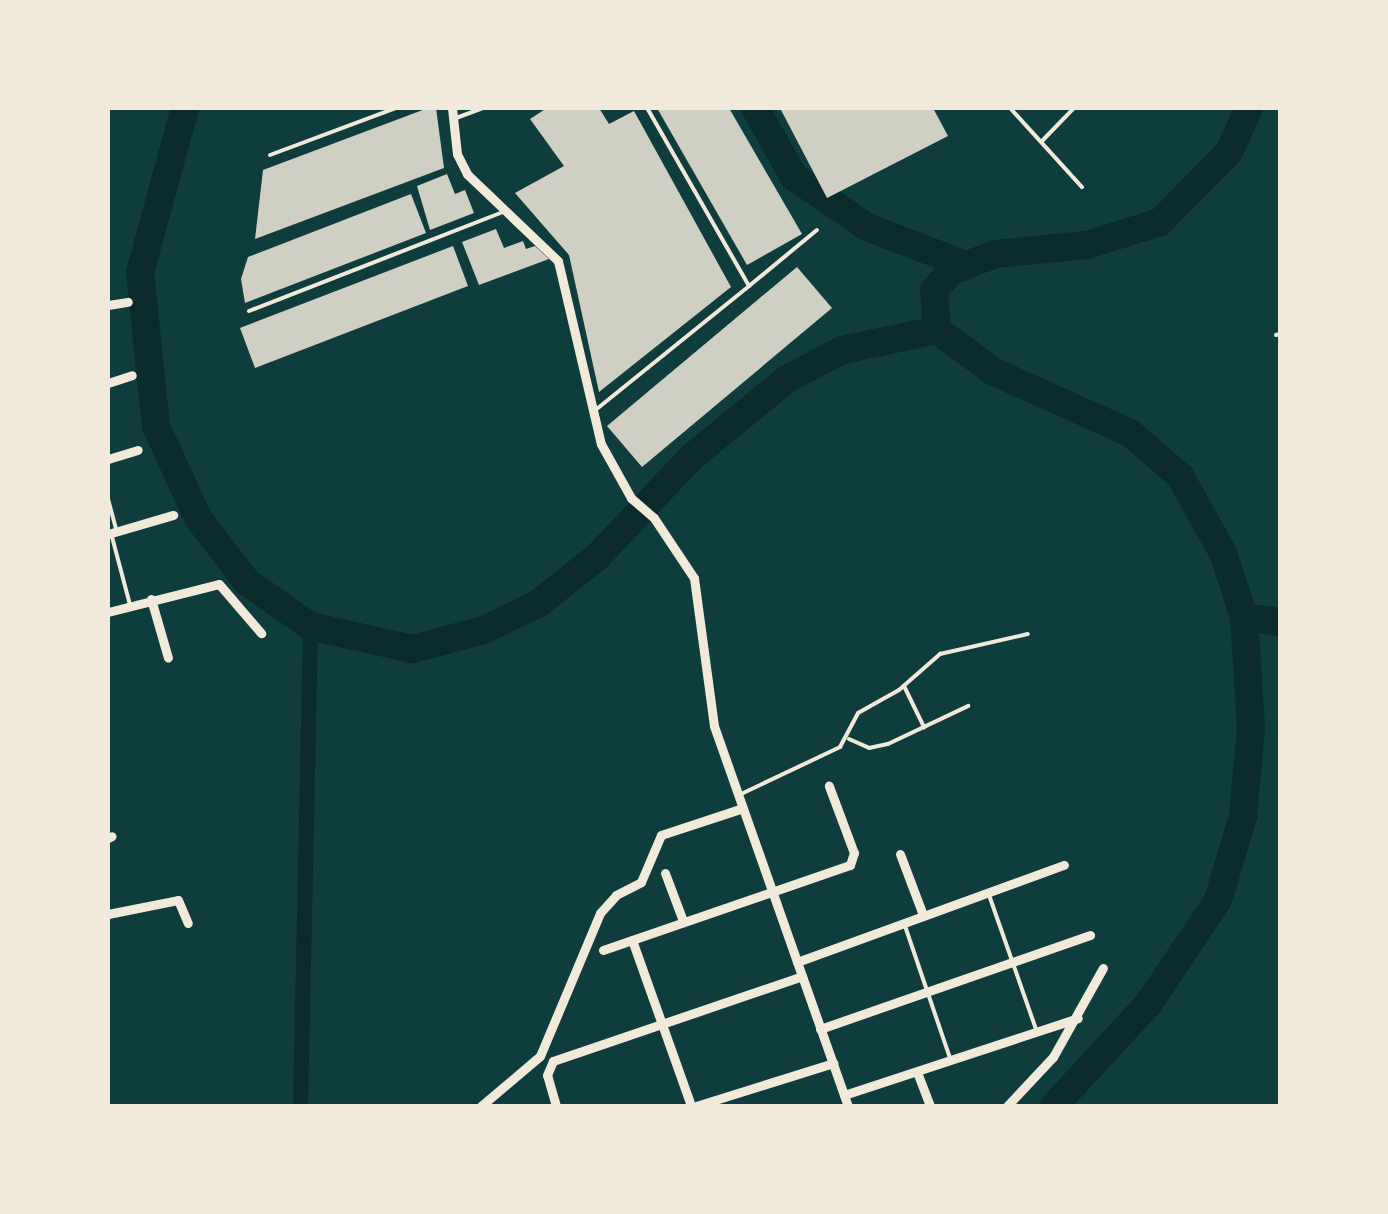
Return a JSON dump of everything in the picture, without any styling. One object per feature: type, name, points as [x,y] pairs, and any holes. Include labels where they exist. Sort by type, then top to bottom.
[{"type":"street","points":[[453,113],[461,164],[558,260],[590,415],[631,498],[654,518],[685,560],[701,598],[714,726],[848,1106]]},
{"type":"street","points":[[108,304],[128,302]]},
{"type":"street","points":[[108,383],[132,376]]},
{"type":"street","points":[[108,459],[138,450]]},
{"type":"street","points":[[112,533],[173,515]]},
{"type":"street","points":[[108,612],[219,584],[261,634]]},
{"type":"street","points":[[151,599],[168,658]]},
{"type":"street","points":[[603,950],[852,860],[829,786]]},
{"type":"street","points":[[480,1106],[540,1056],[600,913],[616,894],[640,882],[661,835],[744,808]]},
{"type":"street","points":[[900,854],[923,915]]},
{"type":"street","points":[[797,962],[1064,865]]},
{"type":"street","points":[[665,873],[683,921]]},
{"type":"street","points":[[108,914],[178,900],[188,923]]},
{"type":"street","points":[[820,1028],[1090,934]]},
{"type":"street","points":[[632,940],[693,1106],[832,1063]]},
{"type":"street","points":[[1007,1106],[1041,1074],[1078,1018],[1103,968]]},
{"type":"street","points":[[556,1106],[546,1075],[553,1060],[802,976]]},
{"type":"street","points":[[844,1095],[1078,1018]]},
{"type":"street","points":[[917,1072],[930,1106]]},
{"type":"lane","points":[[270,155],[396,108]]},
{"type":"lane","points":[[453,113],[484,108]]},
{"type":"lane","points":[[647,108],[748,286]]},
{"type":"lane","points":[[1010,108],[1082,187]]},
{"type":"lane","points":[[1042,141],[1074,108]]},
{"type":"lane","points":[[249,311],[510,209]]},
{"type":"lane","points":[[590,415],[817,230]]},
{"type":"lane","points":[[108,498],[112,533],[130,605]]},
{"type":"lane","points":[[739,795],[823,757],[848,738],[858,713],[904,686],[940,654],[1028,634]]},
{"type":"lane","points":[[904,686],[924,727]]},
{"type":"lane","points":[[848,738],[869,748],[968,706]]},
{"type":"lane","points":[[988,892],[1037,1032]]},
{"type":"lane","points":[[904,922],[951,1060]]},
{"type":"building","points":[[436,108],[444,168],[255,239],[263,170]]},
{"type":"building","points":[[547,108],[599,108],[609,124],[634,111],[731,287],[599,392],[569,255],[515,193],[564,166],[530,119]]},
{"type":"building","points":[[657,108],[729,108],[802,234],[747,265]]},
{"type":"building","points":[[780,108],[933,108],[948,136],[827,198]]},
{"type":"building","points":[[447,174],[455,194],[465,190],[474,213],[430,230],[417,186]]},
{"type":"building","points":[[411,194],[426,233],[245,303],[241,279],[248,257]]},
{"type":"building","points":[[496,229],[504,248],[523,241],[526,249],[535,246],[549,259],[479,285],[462,242]]},
{"type":"building","points":[[453,246],[468,286],[255,368],[240,328]]},
{"type":"building","points":[[797,267],[832,308],[642,467],[607,426]]},
{"type":"waterway","points":[[185,108],[140,272],[156,426],[198,518],[247,582],[310,626],[412,649],[484,630],[539,603],[597,557],[693,456],[787,379],[842,350],[937,330]]},
{"type":"waterway","points":[[755,108],[794,177],[867,227],[966,265]]},
{"type":"waterway","points":[[1054,1106],[1149,1003],[1218,900],[1243,816],[1251,728],[1244,617],[1223,553],[1180,476],[1130,433],[994,372],[937,330],[934,290],[952,271],[995,254],[1087,245],[1160,222],[1229,152],[1249,108]]},
{"type":"waterway","points":[[1244,617],[1280,622]]},
{"type":"waterway","points":[[300,1106],[310,626]]}]
